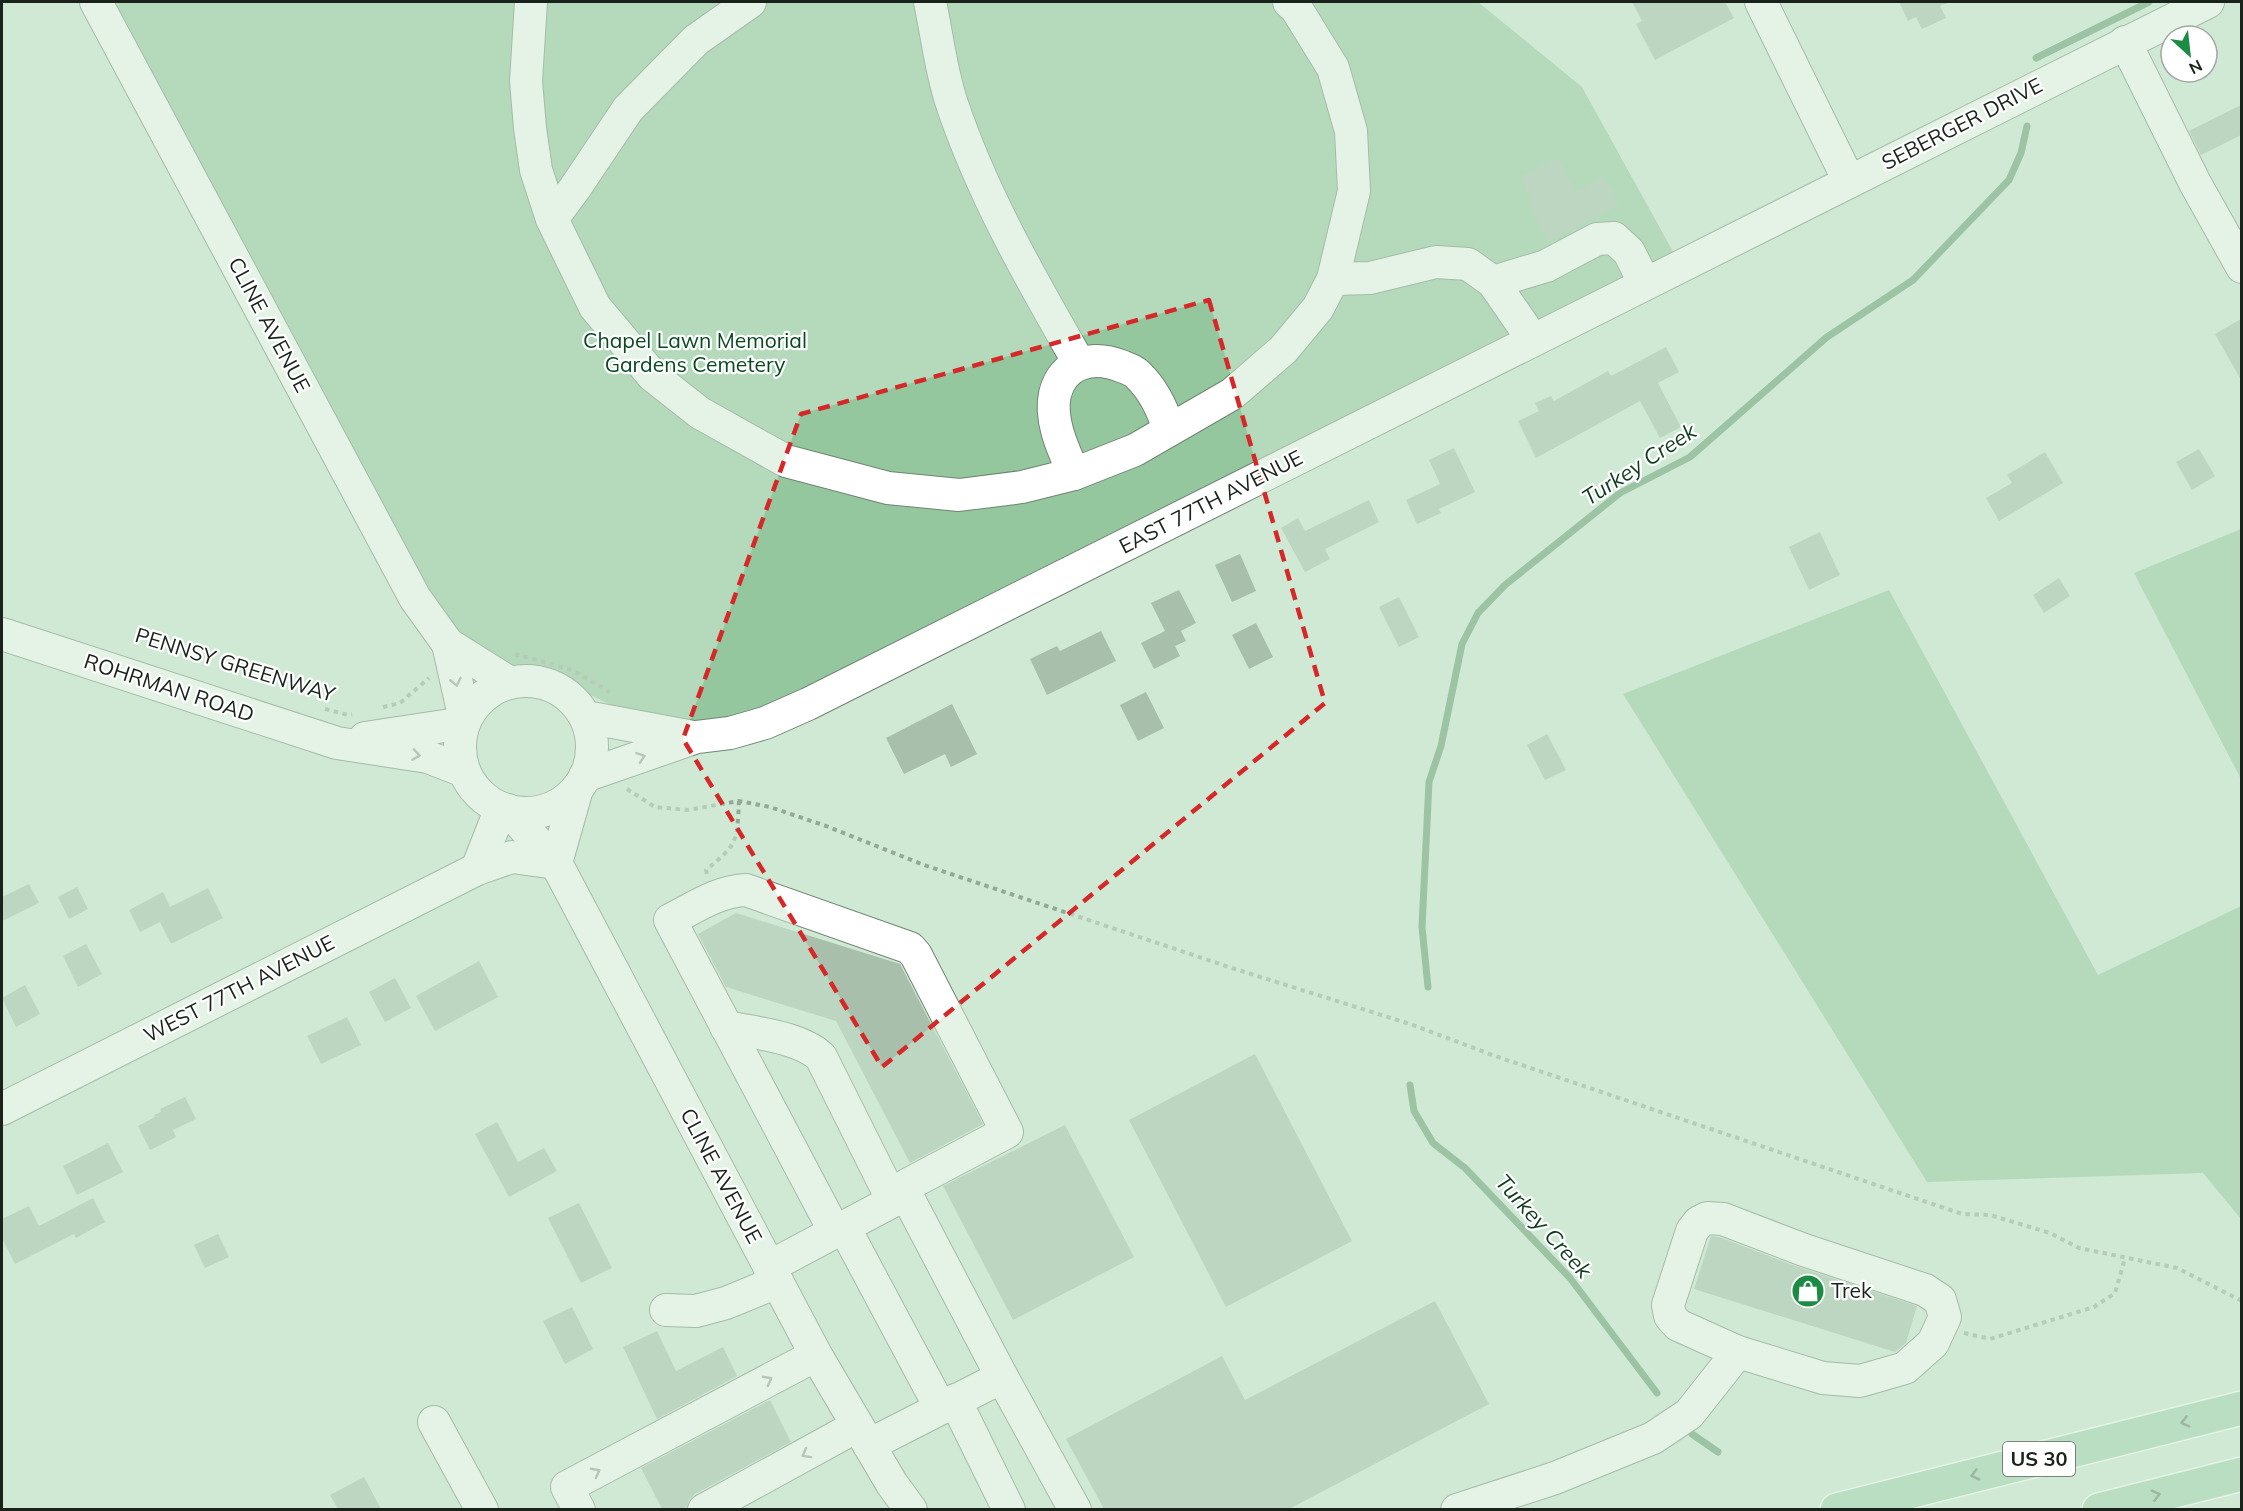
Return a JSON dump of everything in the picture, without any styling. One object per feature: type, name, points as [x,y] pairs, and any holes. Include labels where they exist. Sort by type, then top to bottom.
[{"type":"main road","name":"US 30","points":[[1837,1509],[2241,1408]]},
{"type":"main road","points":[[2099,1509],[2241,1474]]},
{"type":"street","name":"CLINE AVENUE","points":[[96,2],[415,598],[448,644],[497,675]]},
{"type":"street","points":[[531,2],[526,81],[536,170],[552,219],[595,307],[653,376],[700,413],[786,461],[888,488],[959,495],[1022,487],[1074,474],[1135,450],[1232,394],[1283,350],[1318,308],[1333,279],[1354,191],[1351,131],[1333,68],[1296,8],[1289,2]]},
{"type":"street","points":[[552,219],[576,188],[628,109],[696,40],[750,2]]},
{"type":"street","points":[[930,2],[951,102],[986,191],[1030,278],[1079,363]]},
{"type":"street","points":[[1761,2],[1849,181]]},
{"type":"street","name":"SEBERGER DRIVE","points":[[1718,247],[2208,2]]},
{"type":"street","points":[[2125,42],[2195,183],[2241,267]]},
{"type":"street","points":[[1494,282],[1546,266],[1597,239],[1614,238],[1629,252],[1645,284]]},
{"type":"street","name":"EAST 77TH AVENUE","points":[[581,782],[620,764],[697,737],[730,733],[765,723],[808,704],[1718,247]]},
{"type":"street","points":[[1333,279],[1370,278],[1436,262],[1468,264],[1494,282],[1533,340]]},
{"type":"street","points":[[1074,474],[1055,422],[1055,394],[1066,374],[1079,363],[1109,361],[1136,372],[1149,388],[1165,415],[1169,430]]},
{"type":"street","name":"ROHRMAN ROAD","points":[[2,633],[337,743],[428,756],[464,771]]},
{"type":"street","name":"CLINE AVENUE","points":[[448,644],[464,722]]},
{"type":"street","points":[[556,863],[581,782],[590,762],[592,747],[586,717],[567,694],[554,687],[540,682],[497,675],[498,686],[483,696],[464,722],[459,748],[464,771],[479,794],[504,809],[523,813],[546,809],[566,799],[581,782]]},
{"type":"street","name":"EAST 77TH AVENUE","points":[[586,717],[697,737]]},
{"type":"street","name":"ROHRMAN ROAD","points":[[337,743],[464,722]]},
{"type":"street","name":"CLINE AVENUE","points":[[504,809],[556,863],[816,1355],[896,1497],[911,1509]]},
{"type":"street","points":[[477,869],[504,809]]},
{"type":"street","name":"WEST 77TH AVENUE","points":[[2,1109],[477,869],[512,857],[556,863]]},
{"type":"street","points":[[666,1310],[696,1311],[726,1303],[773,1275],[839,1229],[899,1197],[907,1185],[1007,1132],[916,955],[910,948],[746,890],[734,890],[718,895],[670,920],[726,1027],[839,1229],[948,1403],[1008,1509]]},
{"type":"street","points":[[726,1027],[800,1043],[812,1048],[821,1058],[1075,1509]]},
{"type":"street","points":[[1707,1218],[1715,1218],[1925,1290],[1940,1300],[1945,1317],[1940,1328],[1933,1343],[1905,1368],[1860,1380],[1822,1378],[1738,1352],[1678,1325],[1670,1316],[1668,1305],[1692,1231],[1699,1222],[1707,1218]]},
{"type":"street","points":[[1457,1509],[1555,1478],[1653,1438],[1689,1414],[1738,1352]]},
{"type":"street","points":[[579,1509],[567,1487],[816,1355]]},
{"type":"street","points":[[704,1509],[863,1436],[948,1403],[1002,1377]]},
{"type":"street","points":[[434,1422],[482,1509]]},
{"type":"path","points":[[497,675],[509,652],[572,670],[629,704],[623,725]]},
{"type":"path","points":[[379,708],[400,703],[429,678],[454,675]]},
{"type":"path","name":"PENNSY GREENWAY","points":[[317,707],[348,715],[358,713]]},
{"type":"path","points":[[620,764],[627,789],[655,807],[687,810],[739,801],[770,807],[826,826],[924,866],[1242,972],[1410,1024],[1495,1056],[1962,1214],[1990,1215],[2050,1233],[2079,1248],[2176,1268],[2241,1301]]},
{"type":"path","points":[[718,895],[706,870],[726,854],[737,837],[739,801]]},
{"type":"path","points":[[1940,1328],[1990,1339],[2094,1306],[2115,1293],[2125,1258]]},
{"type":"highlighted area","points":[[1209,300],[1325,703],[882,1067],[683,739],[801,414]]},
{"type":"green space","name":"Chapel Lawn Memorial Gardens Cemetery","points":[[112,2],[1478,2],[1582,87],[1676,257],[757,715],[684,723],[631,715],[564,682],[517,671],[478,647],[443,616],[429,599]]},
{"type":"green space","points":[[2241,529],[2241,779],[2134,573]]},
{"type":"green space","points":[[1889,590],[2098,975],[2241,906],[2241,1219],[2203,1173],[1927,1182],[1623,694]]},
{"type":"building","points":[[1632,2],[1725,2],[1734,18],[1655,60],[1636,24],[1642,21]]},
{"type":"building","points":[[1899,2],[1950,2],[1940,6],[1946,18],[1922,29],[1916,17],[1908,21]]},
{"type":"building","points":[[2241,105],[2241,135],[2201,155],[2189,131]]},
{"type":"building","points":[[1557,157],[1575,192],[1604,177],[1619,205],[1548,242],[1529,204],[1533,202],[1520,177]]},
{"type":"building","points":[[2241,319],[2241,380],[2215,334]]},
{"type":"building","points":[[1666,347],[1679,372],[1658,383],[1681,427],[1660,438],[1640,401],[1536,458],[1518,421],[1539,411],[1535,403],[1551,396],[1554,401],[1608,371],[1611,376]]},
{"type":"building","points":[[1454,448],[1475,492],[1439,509],[1441,513],[1417,524],[1406,500],[1440,484],[1429,460]]},
{"type":"building","points":[[2199,449],[2215,476],[2192,490],[2176,462]]},
{"type":"building","points":[[2045,452],[2063,483],[1999,521],[1986,498],[2012,483],[2007,475]]},
{"type":"building","points":[[1369,500],[1379,522],[1325,549],[1330,559],[1305,572],[1281,528],[1298,518],[1305,531]]},
{"type":"building","points":[[1820,532],[1840,575],[1809,590],[1789,547]]},
{"type":"building","points":[[1240,554],[1256,591],[1232,602],[1215,565]]},
{"type":"building","points":[[2059,578],[2070,596],[2044,613],[2033,595]]},
{"type":"building","points":[[1179,590],[1196,623],[1181,631],[1186,641],[1175,646],[1180,656],[1154,669],[1141,643],[1165,631],[1151,603]]},
{"type":"building","points":[[1399,597],[1419,637],[1399,647],[1379,607]]},
{"type":"building","points":[[1256,623],[1273,657],[1249,669],[1232,635]]},
{"type":"building","points":[[1101,631],[1116,661],[1047,695],[1030,659],[1057,646],[1060,651]]},
{"type":"building","points":[[1146,692],[1164,728],[1138,741],[1120,705]]},
{"type":"building","points":[[952,704],[977,754],[951,767],[945,754],[904,774],[886,738]]},
{"type":"building","points":[[1547,734],[1566,770],[1545,780],[1527,745]]},
{"type":"building","points":[[29,884],[39,903],[2,921],[2,897]]},
{"type":"building","points":[[77,887],[88,909],[69,919],[58,897]]},
{"type":"building","points":[[208,888],[223,918],[171,944],[160,922],[140,932],[129,910],[163,892],[170,907]]},
{"type":"building","points":[[736,913],[900,964],[983,1124],[910,1163],[836,1021],[726,987],[698,934]]},
{"type":"building","points":[[86,944],[102,974],[78,987],[63,956]]},
{"type":"building","points":[[479,961],[498,997],[435,1031],[416,996]]},
{"type":"building","points":[[395,978],[411,1008],[385,1022],[369,992]]},
{"type":"building","points":[[25,985],[40,1014],[16,1027],[2,998]]},
{"type":"building","points":[[347,1017],[361,1045],[321,1064],[307,1036]]},
{"type":"building","points":[[1255,1054],[1352,1241],[1226,1307],[1129,1120]]},
{"type":"building","points":[[185,1097],[196,1119],[173,1130],[176,1137],[150,1150],[138,1126],[155,1117],[154,1115],[161,1112],[160,1109]]},
{"type":"building","points":[[497,1122],[518,1162],[544,1148],[557,1171],[509,1197],[475,1134]]},
{"type":"building","points":[[1065,1125],[1134,1257],[1013,1320],[943,1186]]},
{"type":"building","points":[[108,1143],[123,1172],[77,1195],[63,1166]]},
{"type":"building","points":[[93,1198],[105,1222],[76,1238],[74,1234],[15,1264],[2,1238],[2,1219],[29,1206],[39,1226]]},
{"type":"building","points":[[579,1203],[612,1268],[581,1283],[548,1218]]},
{"type":"building","points":[[218,1234],[229,1257],[205,1268],[194,1245]]},
{"type":"building","points":[[1711,1236],[1917,1306],[1906,1343],[1895,1352],[1694,1289]]},
{"type":"building","points":[[1435,1301],[1489,1404],[1289,1509],[1104,1509],[1066,1439],[1222,1356],[1245,1400]]},
{"type":"building","points":[[572,1307],[593,1349],[565,1364],[543,1321]]},
{"type":"building","points":[[657,1331],[676,1371],[723,1347],[737,1376],[657,1419],[623,1347]]},
{"type":"building","points":[[770,1400],[791,1442],[695,1494],[689,1500],[687,1507],[662,1509],[641,1468]]},
{"type":"building","points":[[364,1477],[381,1509],[338,1509],[330,1495]]},
{"type":"waterway","name":"Turkey Creek","points":[[2036,58],[2149,2]]},
{"type":"waterway","name":"Turkey Creek","points":[[1428,987],[1422,927],[1429,782],[1441,746],[1462,644],[1478,613],[1505,585],[1620,493],[1690,457],[1827,337],[1913,280],[2009,180],[2021,153],[2027,126]]},
{"type":"waterway","name":"Turkey Creek","points":[[1410,1085],[1414,1111],[1433,1143],[1465,1168],[1570,1278],[1657,1393]]},
{"type":"waterway","name":"Turkey Creek","points":[[1692,1434],[1718,1452]]},
{"type":"place","name":"Trek","points":[[1808,1291]]}]
